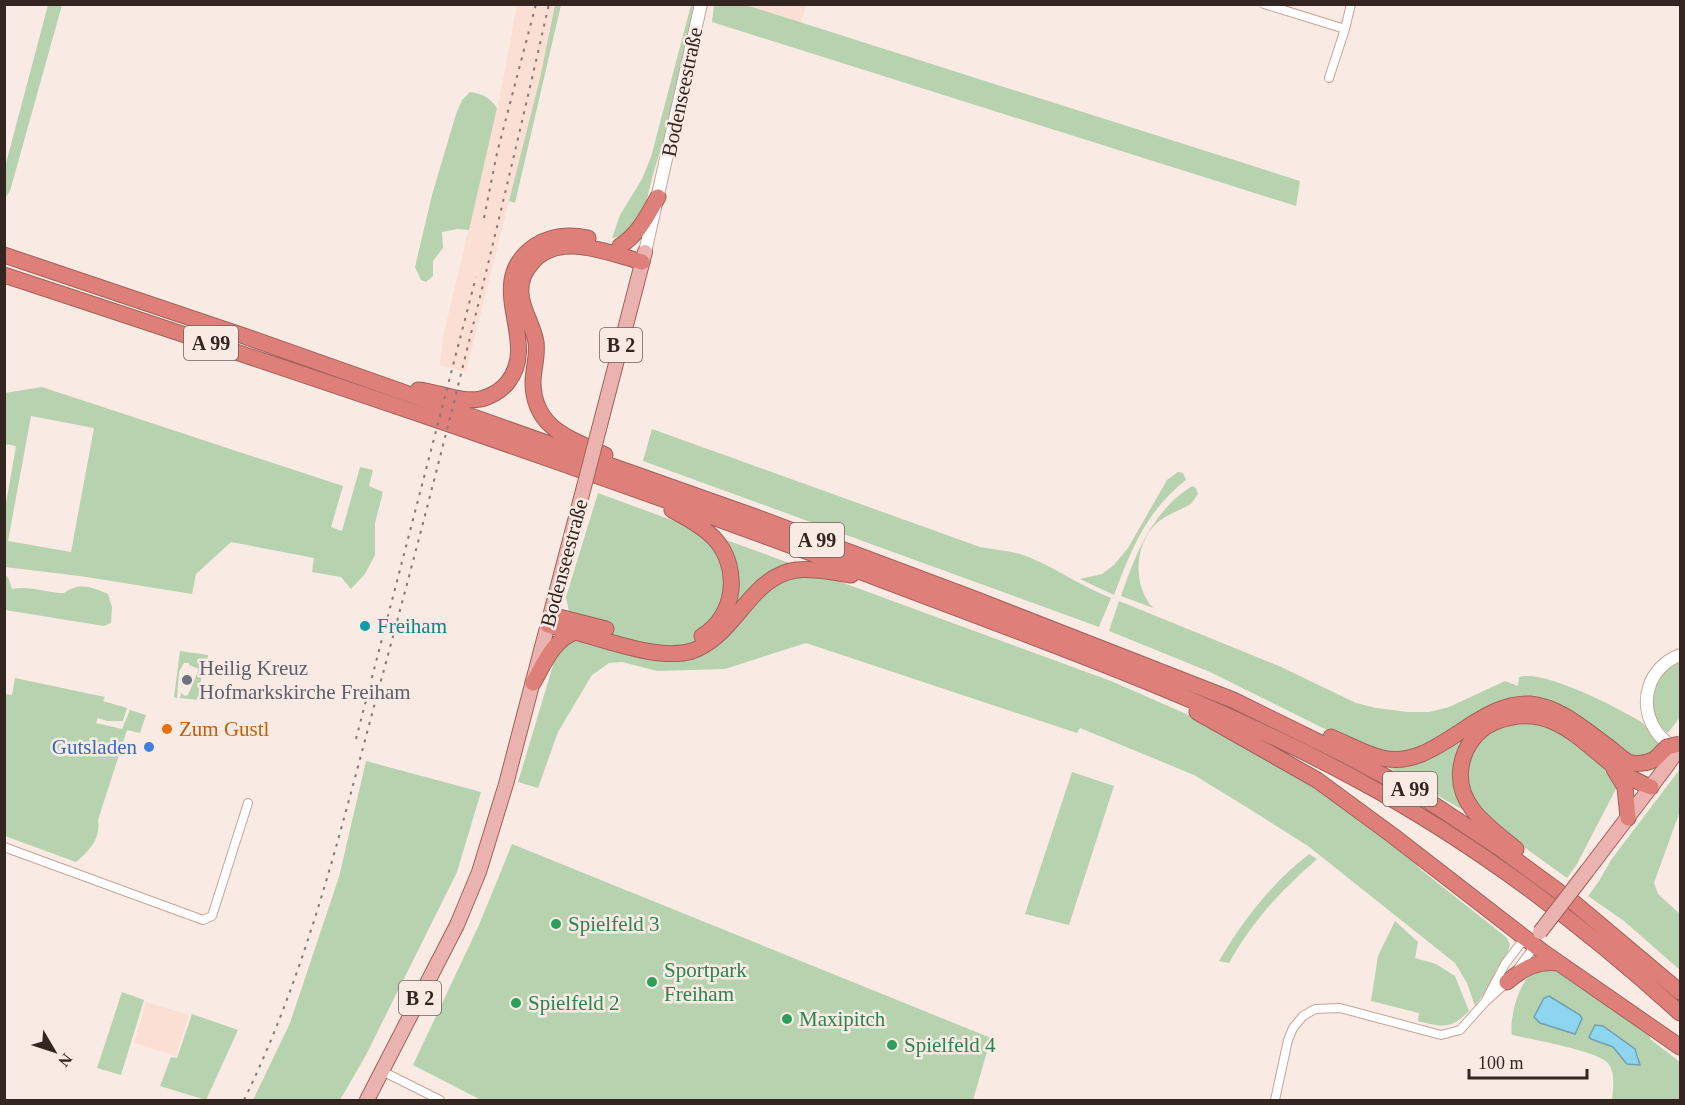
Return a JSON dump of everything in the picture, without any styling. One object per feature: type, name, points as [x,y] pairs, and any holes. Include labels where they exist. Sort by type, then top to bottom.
[{"type":"highway","points":[[618,251],[640,227],[658,197]]},
{"type":"highway","points":[[388,386],[470,400],[484,398],[501,390],[512,376],[520,354],[511,292],[512,279],[519,262],[531,248],[556,236],[581,237],[596,245],[644,257]]},
{"type":"highway","points":[[596,245],[557,247],[543,252],[525,273],[521,295],[536,341],[533,383],[536,404],[546,422],[559,432],[661,484]]},
{"type":"highway","name":"A 99","points":[[4,255],[388,386],[661,484],[951,590],[1233,700],[1418,794],[1498,847],[1573,902],[1680,992]]},
{"type":"highway","name":"A 99","points":[[4,274],[287,368],[638,490],[1140,678],[1282,741],[1404,806],[1489,860],[1537,895],[1620,960],[1680,1013]]},
{"type":"highway","points":[[550,620],[576,629],[678,644],[694,640],[706,633],[721,617],[730,599],[733,579],[728,561],[716,540],[695,522],[638,490]]},
{"type":"highway","points":[[599,633],[660,653],[691,651],[710,643],[724,631],[758,590],[776,577],[795,570],[815,570],[880,579]]},
{"type":"highway","points":[[534,683],[552,649],[576,629]]},
{"type":"highway","points":[[1140,678],[1178,702],[1317,780],[1536,938],[1559,963],[1680,1047]]},
{"type":"highway","points":[[1233,700],[1280,714],[1358,749],[1382,758],[1393,759],[1423,753],[1494,711],[1529,704],[1548,708],[1565,716],[1643,773],[1651,787]]},
{"type":"highway","points":[[1573,902],[1551,877],[1487,826],[1470,808],[1460,786],[1462,759],[1468,745],[1488,725],[1511,716],[1528,714],[1550,720],[1573,733],[1637,782],[1651,787]]},
{"type":"highway","points":[[1629,762],[1660,763],[1667,747],[1680,746]]},
{"type":"highway","points":[[1606,759],[1625,787],[1628,818]]},
{"type":"highway","points":[[1502,983],[1537,964],[1559,963]]},
{"type":"main road","name":"Bodenseestraße","points":[[367,1101],[469,899],[491,839],[534,683],[644,257],[701,4]]},
{"type":"main road","points":[[1680,655],[1664,664],[1654,674],[1648,688],[1647,702],[1649,718],[1656,731],[1662,739],[1680,753]]},
{"type":"main road","points":[[1536,938],[1651,787],[1660,763]]},
{"type":"street","points":[[1264,4],[1345,30]]},
{"type":"street","points":[[1329,78],[1351,4]]},
{"type":"street","points":[[4,847],[203,920],[212,916],[248,803]]},
{"type":"street","points":[[1275,1101],[1288,1040],[1293,1028],[1303,1016],[1315,1010],[1340,1008],[1441,1035],[1460,1030],[1502,983],[1505,964],[1521,943],[1536,938]]},
{"type":"street","points":[[382,1071],[440,1101]]},
{"type":"shaded area","points":[[517,5],[555,5],[540,78],[466,372],[440,365],[443,337],[500,96]]},
{"type":"shaded area","points":[[746,5],[807,5],[801,22]]},
{"type":"shaded area","points":[[146,1002],[189,1015],[176,1056],[134,1043]]},
{"type":"green space","points":[[48,5],[62,5],[10,191],[5,198],[5,167]]},
{"type":"green space","points":[[555,5],[561,5],[515,203],[509,201],[540,78]]},
{"type":"green space","points":[[691,5],[696,5],[662,148],[642,214],[639,222],[631,231],[612,238],[620,215],[642,179],[651,157]]},
{"type":"green space","points":[[714,5],[746,5],[1300,181],[1296,206],[712,22]]},
{"type":"green space","points":[[470,92],[492,101],[497,108],[469,230],[457,229],[442,232],[443,248],[433,261],[433,276],[426,282],[421,280],[415,267],[432,195],[456,114],[462,100]]},
{"type":"green space","points":[[42,387],[343,486],[331,527],[342,531],[360,467],[373,470],[369,486],[383,492],[375,523],[375,555],[365,574],[351,589],[341,577],[312,572],[314,558],[231,542],[196,574],[192,594],[80,576],[5,567],[5,509],[16,446],[5,444],[5,393]],"holes":[[[31,416],[94,428],[71,552],[8,541]]]},
{"type":"green space","points":[[652,429],[980,547],[1025,556],[1111,598],[1099,627],[643,461]]},
{"type":"green space","points":[[1178,472],[1183,473],[1186,480],[1160,505],[1141,532],[1114,595],[1080,579],[1102,574],[1114,565],[1128,548],[1167,480]]},
{"type":"green space","points":[[1192,486],[1196,488],[1198,494],[1191,504],[1158,522],[1144,541],[1140,552],[1139,576],[1146,599],[1153,608],[1121,596],[1139,550],[1147,535],[1156,521],[1178,496]]},
{"type":"green space","points":[[598,493],[1111,681],[1209,724],[1287,766],[1398,846],[1420,869],[1506,937],[1510,944],[1508,952],[1496,970],[1491,984],[1475,1006],[1467,983],[1455,963],[1308,846],[1194,775],[1080,728],[1077,733],[806,643],[725,669],[657,671],[622,662],[609,663],[592,675],[558,732],[538,788],[518,782],[569,612],[566,597]]},
{"type":"green space","points":[[5,575],[12,589],[25,588],[64,593],[75,588],[86,587],[108,594],[112,607],[111,623],[104,626],[5,610]]},
{"type":"green space","points":[[1119,601],[1279,666],[1356,703],[1408,712],[1429,712],[1449,707],[1505,681],[1518,686],[1519,677],[1530,676],[1580,691],[1629,715],[1643,724],[1661,747],[1650,755],[1632,758],[1577,864],[1567,878],[1510,837],[1333,733],[1210,672],[1109,631]]},
{"type":"green space","points":[[180,651],[208,655],[207,661],[204,661],[198,700],[180,698],[181,693],[188,695],[199,669],[189,663],[184,663],[179,672],[177,698],[174,697]]},
{"type":"green space","points":[[1680,662],[1680,717],[1668,733],[1654,715],[1652,695],[1661,676]]},
{"type":"green space","points":[[15,678],[105,697],[103,701],[127,708],[123,721],[107,721],[98,718],[96,723],[122,729],[130,710],[146,715],[140,733],[127,730],[98,820],[96,839],[76,862],[5,836],[5,694],[12,695]]},
{"type":"green space","points":[[366,761],[481,792],[457,872],[366,1055],[340,1100],[253,1100],[290,1023],[339,877]]},
{"type":"green space","points":[[1680,769],[1680,811],[1654,883],[1658,894],[1680,914],[1680,970],[1624,921],[1588,896],[1611,860]]},
{"type":"green space","points":[[1072,772],[1114,786],[1069,925],[1025,914]]},
{"type":"green space","name":"Sportpark Freiham","points":[[512,844],[991,1038],[973,1100],[481,1100],[413,1065],[479,925]]},
{"type":"green space","points":[[1309,854],[1317,859],[1268,907],[1229,963],[1219,961],[1259,903]]},
{"type":"green space","points":[[1395,921],[1418,942],[1415,958],[1436,964],[1455,976],[1469,1011],[1451,1024],[1440,1025],[1418,1021],[1419,1013],[1371,1001],[1378,956]]},
{"type":"green space","points":[[1548,966],[1650,1034],[1650,1039],[1680,1062],[1680,1100],[1612,1100],[1612,1072],[1608,1063],[1602,1059],[1563,1046],[1512,1035],[1513,1012],[1522,986],[1531,975]],"holes":[[[1603,1026],[1635,1049],[1639,1057],[1627,1064],[1613,1047]]]},
{"type":"green space","points":[[122,992],[144,1000],[121,1075],[97,1068]]},
{"type":"green space","points":[[192,1014],[238,1030],[206,1100],[160,1086],[171,1057],[177,1058]]},
{"type":"water","points":[[1549,996],[1580,1015],[1582,1019],[1575,1034],[1540,1023],[1534,1017],[1544,998]]},
{"type":"water","points":[[1595,1025],[1603,1026],[1635,1049],[1640,1065],[1627,1064],[1613,1047],[1591,1039],[1589,1037]]},
{"type":"railway","points":[[484,218],[497,153],[536,4]]},
{"type":"railway","points":[[244,1100],[287,1000],[336,845],[446,432],[549,4]]},
{"type":"railway","points":[[356,739],[476,277]]},
{"type":"place","name":"Freiham","points":[[365,626]]},
{"type":"place","name":"Heilig Kreuz Hofmarkskirche Freiham","points":[[187,680]]},
{"type":"place","name":"Zum Gustl","points":[[167,729]]},
{"type":"place","name":"Gutsladen","points":[[149,747]]},
{"type":"place","name":"Spielfeld 3","points":[[556,924]]},
{"type":"place","name":"Sportpark Freiham","points":[[652,982]]},
{"type":"place","name":"Spielfeld 2","points":[[516,1003]]},
{"type":"place","name":"Maxipitch","points":[[787,1019]]},
{"type":"place","name":"Spielfeld 4","points":[[892,1045]]}]
